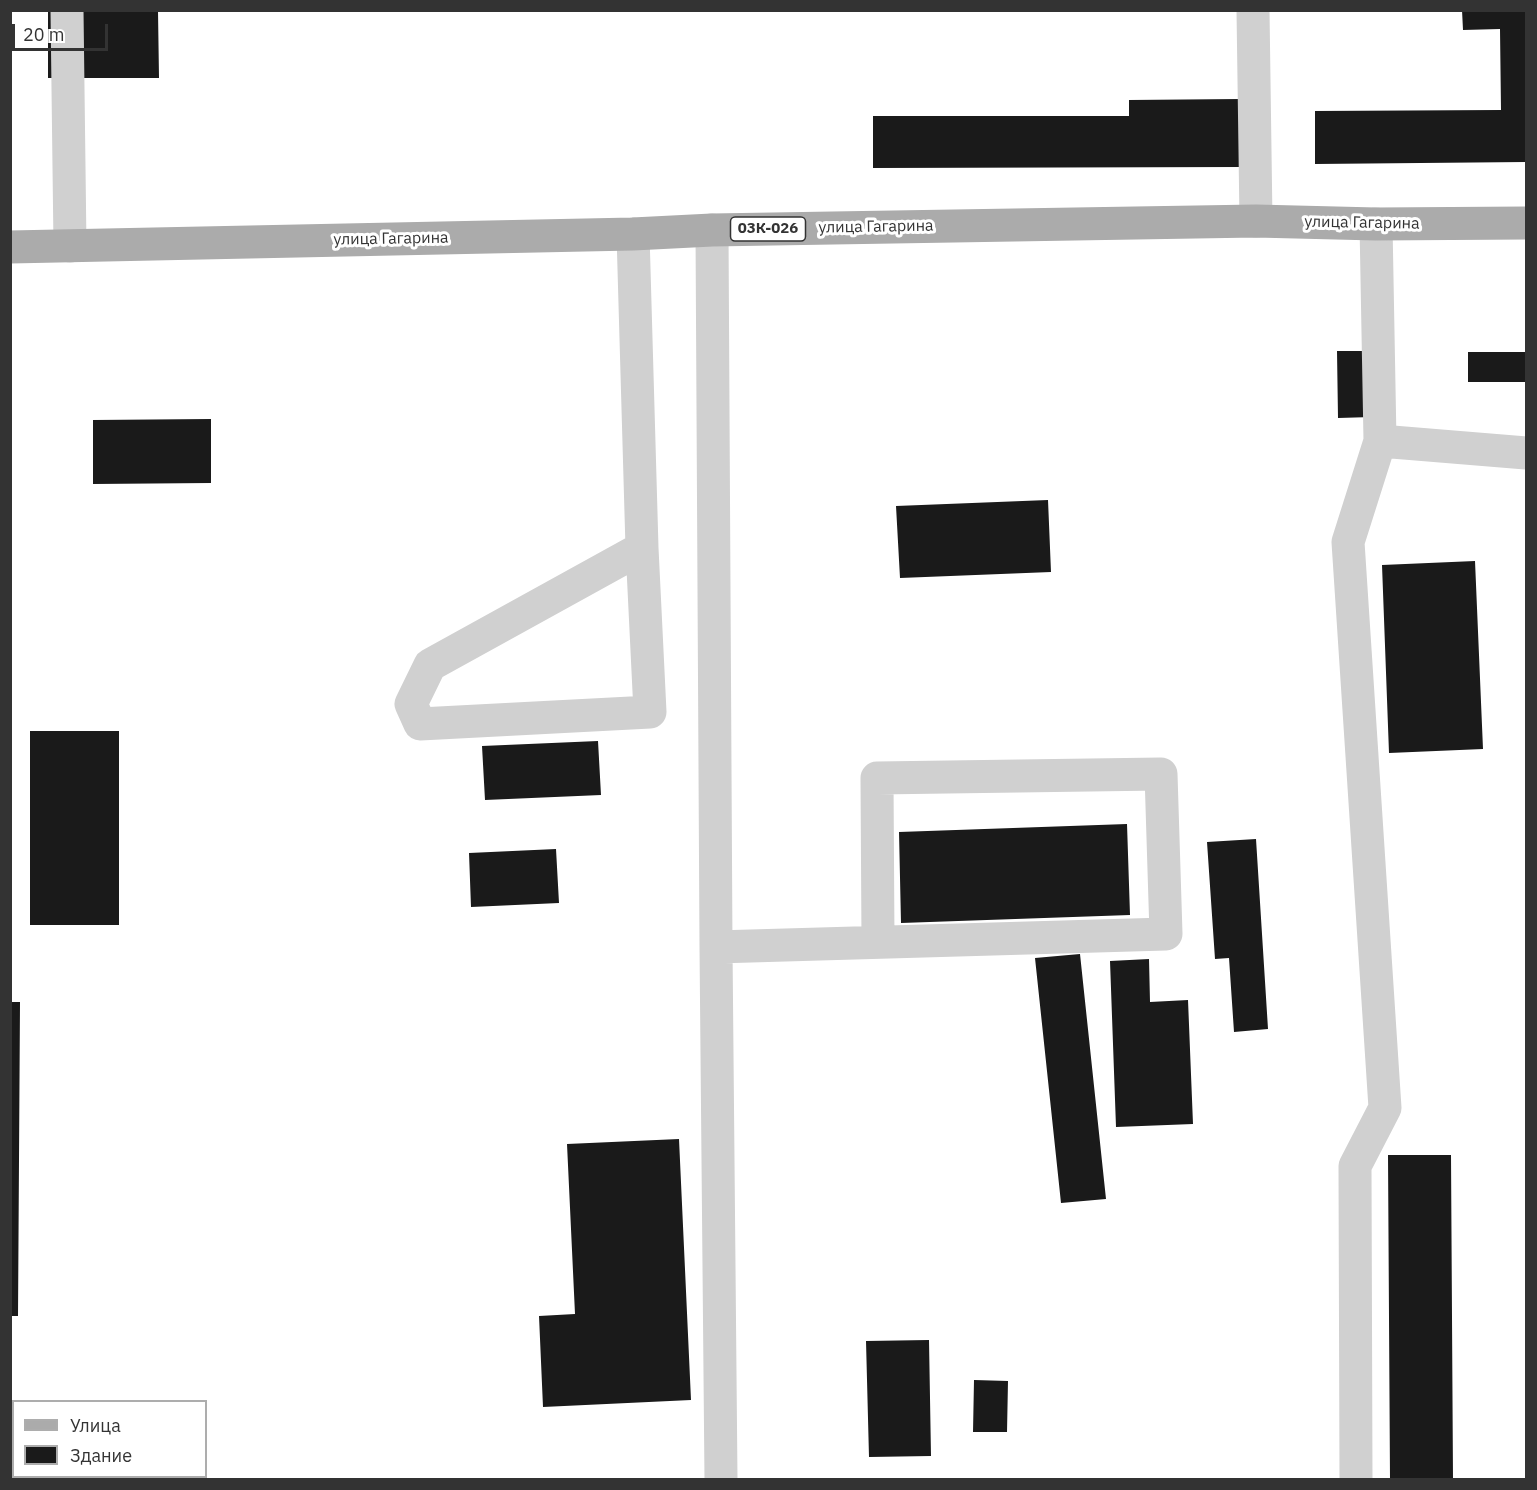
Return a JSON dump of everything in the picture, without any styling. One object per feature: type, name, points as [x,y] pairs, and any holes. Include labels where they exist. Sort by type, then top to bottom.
[{"type":"main road","name":"улица Гагарина","points":[[10,247],[633,234],[712,230],[1256,221],[1376,224],[1527,223]]},
{"type":"lane","points":[[68,10],[70,246]]},
{"type":"lane","points":[[1253,10],[1256,221]]},
{"type":"lane","points":[[1356,1479],[1354,1166],[1384,1108],[1348,542],[1380,441],[1376,224]]},
{"type":"lane","points":[[712,230],[721,1479]]},
{"type":"lane","points":[[633,234],[642,548],[650,712],[420,724],[411,704],[430,665],[642,548]]},
{"type":"lane","points":[[1380,441],[1527,453]]},
{"type":"lane","points":[[716,947],[1166,934],[1161,774],[877,778],[878,942]]},
{"type":"building","points":[[1462,10],[1526,10],[1526,162],[1315,164],[1315,111],[1501,110],[1500,29],[1463,30]]},
{"type":"building","points":[[48,11],[158,11],[159,78],[48,78]]},
{"type":"building","points":[[1240,99],[1241,167],[873,168],[873,116],[1129,116],[1129,100]]},
{"type":"building","points":[[1337,351],[1371,351],[1372,417],[1338,418]]},
{"type":"building","points":[[1468,352],[1526,352],[1526,382],[1468,382]]},
{"type":"building","points":[[211,419],[211,483],[93,484],[93,420]]},
{"type":"building","points":[[1048,500],[1051,572],[900,578],[896,506]]},
{"type":"building","points":[[1475,561],[1483,749],[1389,753],[1382,565]]},
{"type":"building","points":[[30,731],[119,731],[119,925],[30,925]]},
{"type":"building","points":[[598,741],[601,795],[485,800],[482,746]]},
{"type":"building","points":[[1127,824],[1130,915],[901,923],[899,832]]},
{"type":"building","points":[[1256,839],[1268,1029],[1234,1032],[1229,958],[1215,959],[1207,842]]},
{"type":"building","points":[[556,849],[559,903],[471,907],[469,853]]},
{"type":"building","points":[[1080,954],[1106,1199],[1061,1203],[1035,958]]},
{"type":"building","points":[[1149,959],[1150,1002],[1188,1000],[1193,1124],[1116,1127],[1110,961]]},
{"type":"building","points":[[10,1002],[20,1002],[18,1316],[10,1316]]},
{"type":"building","points":[[679,1139],[691,1400],[543,1407],[539,1316],[575,1314],[567,1144]]},
{"type":"building","points":[[1388,1155],[1451,1155],[1453,1480],[1390,1480]]},
{"type":"building","points":[[929,1340],[931,1456],[869,1457],[866,1341]]},
{"type":"building","points":[[974,1380],[1008,1381],[1007,1432],[973,1432]]}]
